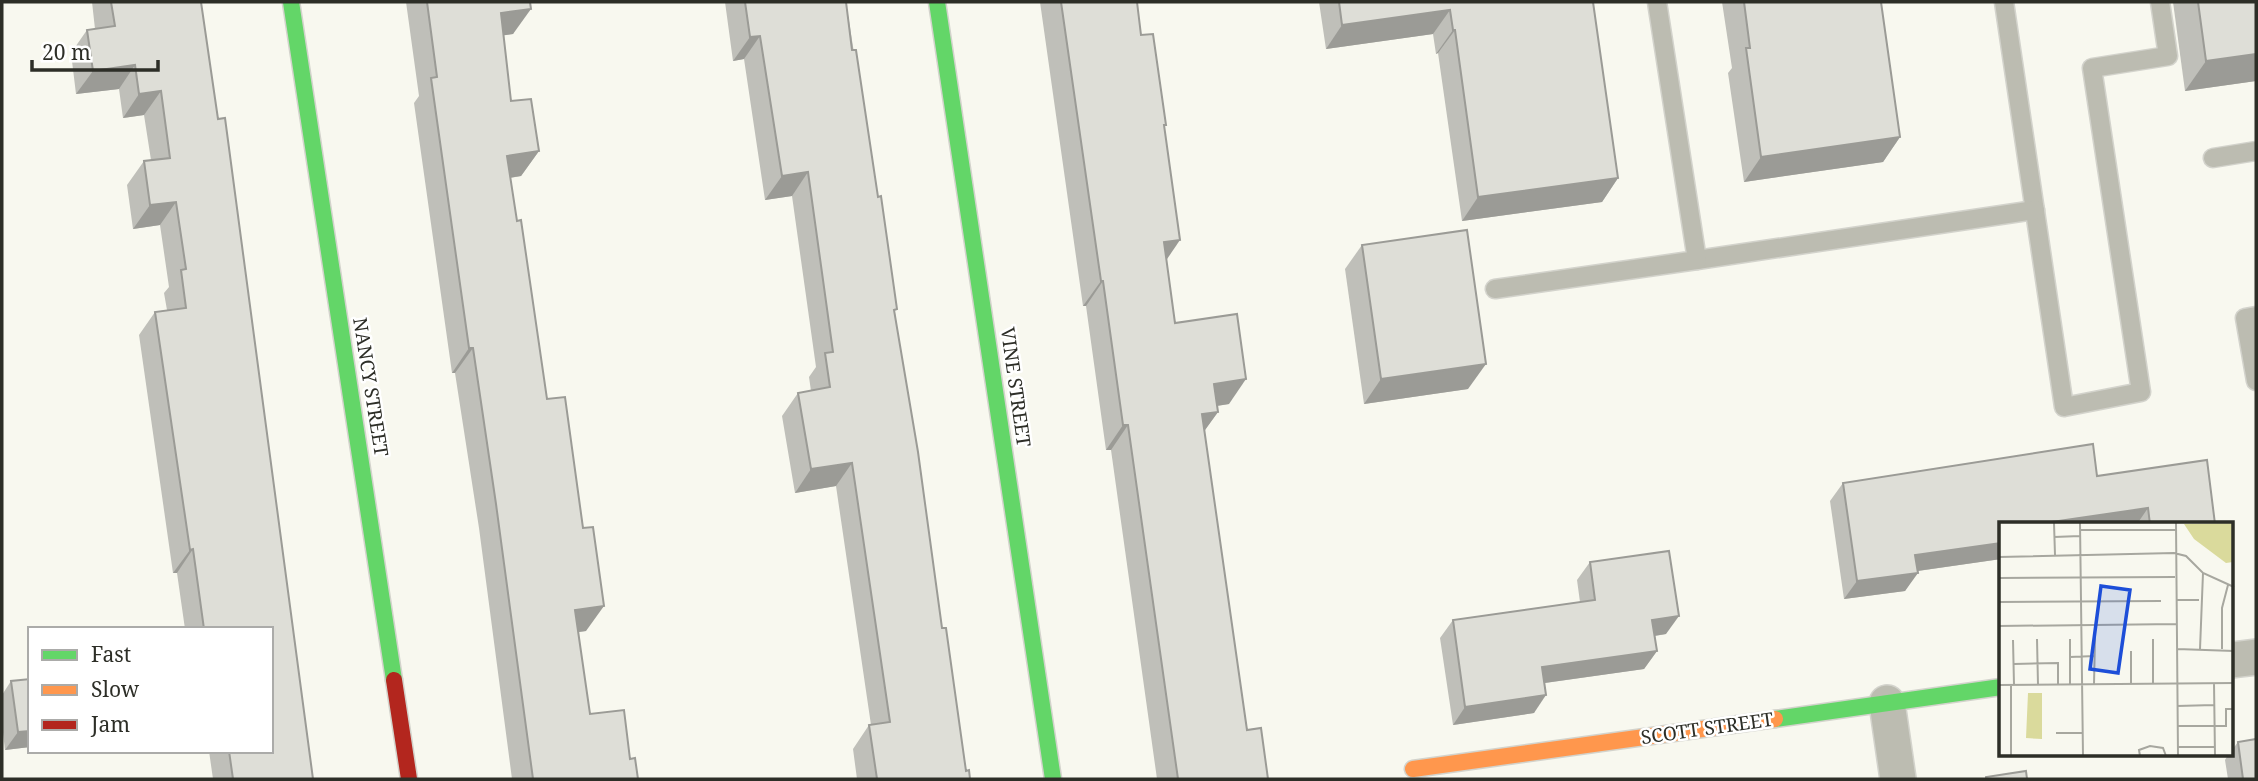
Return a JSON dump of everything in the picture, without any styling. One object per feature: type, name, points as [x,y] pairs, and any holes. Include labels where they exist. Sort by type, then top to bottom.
[{"type":"street","name":"NANCY STREET","points":[[292,2],[409,779]]},
{"type":"street","name":"VINE STREET","points":[[937,2],[1054,779]]},
{"type":"street","points":[[2234,660],[2256,657]]},
{"type":"street","name":"SCOTT STREET","points":[[1413,768],[1999,687]]},
{"type":"street","points":[[1887,703],[1898,779]]},
{"type":"lane","points":[[1657,2],[1697,260]]},
{"type":"lane","points":[[2004,2],[2064,407],[2141,392],[2092,68],[2168,56],[2160,2]]},
{"type":"lane","points":[[2213,158],[2256,152]]},
{"type":"lane","points":[[1495,289],[2035,210]]},
{"type":"lane","points":[[2256,316],[2245,318],[2256,381]]},
{"type":"building","points":[[111,2],[201,2],[218,119],[225,118],[313,779],[233,779],[229,753],[273,753],[273,627],[204,627],[155,312],[186,308],[181,270],[186,269],[176,202],[150,205],[144,161],[170,158],[161,91],[139,94],[135,65],[93,71],[87,30],[115,26]]},
{"type":"building","points":[[427,2],[530,2],[531,9],[501,13],[511,101],[531,99],[539,151],[507,156],[517,221],[521,220],[547,399],[565,397],[583,528],[593,527],[604,606],[575,610],[590,714],[624,710],[630,759],[635,758],[638,779],[533,779],[496,504],[473,348],[469,348],[431,78],[437,77]]},
{"type":"building","points":[[745,2],[846,2],[878,197],[881,196],[897,309],[894,310],[918,452],[942,628],[946,628],[966,771],[969,770],[970,779],[877,779],[869,725],[890,722],[852,463],[811,469],[798,393],[830,387],[825,353],[833,352],[808,172],[782,176],[760,36],[750,37]]},
{"type":"building","points":[[1061,2],[1137,2],[1141,35],[1153,34],[1180,240],[1164,242],[1175,323],[1237,314],[1246,379],[1214,384],[1218,412],[1202,414],[1247,730],[1261,728],[1268,779],[1178,779],[1128,425],[1123,425]]},
{"type":"building","points":[[1339,2],[1593,2],[1618,178],[1478,197],[1450,10],[1342,25]]},
{"type":"building","points":[[1744,2],[1881,2],[1900,137],[1761,157],[1746,48],[1750,48]]},
{"type":"building","points":[[2198,2],[2256,2],[2256,54],[2206,61]]},
{"type":"building","points":[[1467,230],[1486,364],[1381,379],[1362,245]]},
{"type":"building","points":[[2093,444],[2097,476],[2207,460],[2215,522],[2150,522],[2148,508],[2052,522],[1999,522],[1999,543],[1915,555],[1918,573],[1857,581],[1843,483]]},
{"type":"building","points":[[1669,551],[1679,616],[1652,620],[1657,651],[1542,667],[1546,695],[1465,707],[1453,620],[1595,600],[1590,562]]},
{"type":"building","points":[[28,679],[28,731],[18,732],[11,681]]},
{"type":"building","points":[[2256,739],[2256,779],[2243,779],[2238,742]]},
{"type":"building","points":[[2026,771],[2027,779],[1986,779],[1986,777]]},
{"type":"traffic: fast","points":[[291,2],[394,680]]},
{"type":"traffic: fast","points":[[937,2],[1053,779]]},
{"type":"traffic: fast","points":[[1775,719],[1999,687]]},
{"type":"traffic: slow","points":[[1413,769],[1775,719]]},
{"type":"traffic: jam","points":[[394,680],[409,779]]}]
